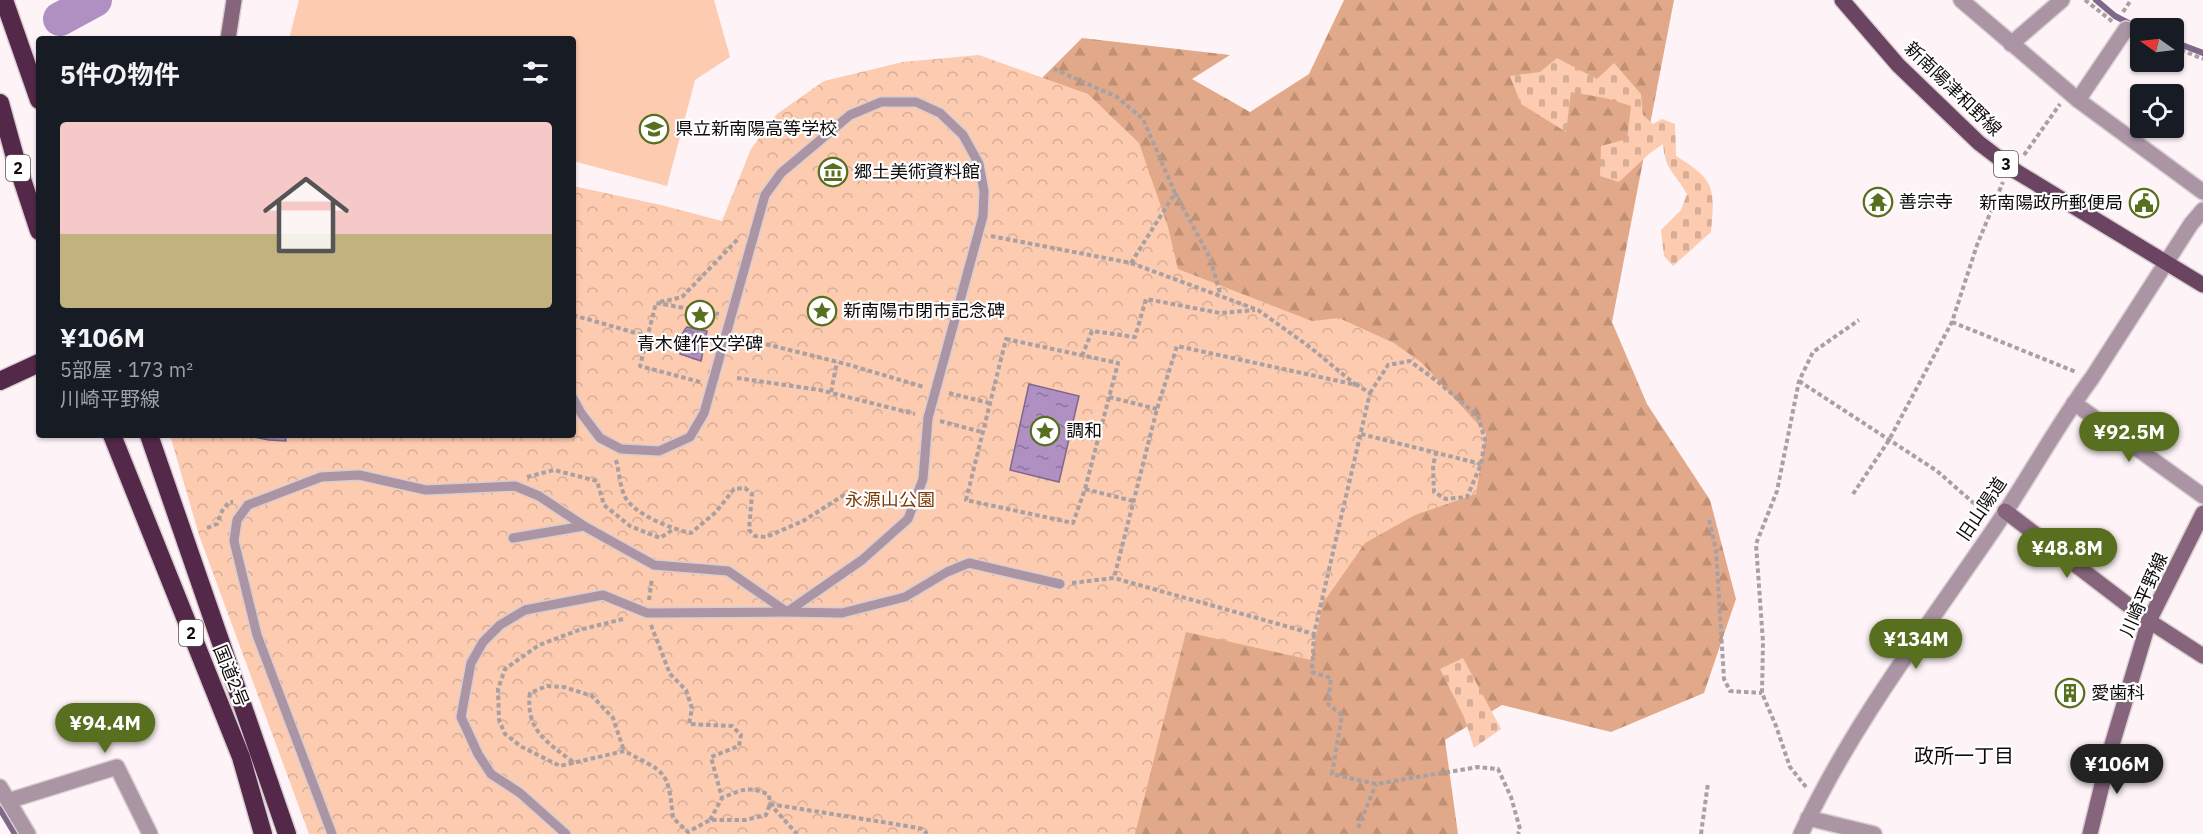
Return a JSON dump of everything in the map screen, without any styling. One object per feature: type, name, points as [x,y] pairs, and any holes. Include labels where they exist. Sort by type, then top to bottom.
[{"type":"highway","points":[[4,0],[36,91]]},
{"type":"highway","name":"2","points":[[0,103],[36,222]]},
{"type":"highway","points":[[0,381],[36,364]]},
{"type":"highway","name":"国道2号","points":[[113,438],[241,757],[263,834]]},
{"type":"highway","name":"国道2号","points":[[149,438],[287,834]]},
{"type":"main road","name":"新南陽津和野線","points":[[1842,0],[1898,65],[1979,143],[2017,172],[2203,285]]},
{"type":"street","points":[[228,36],[234,0]]},
{"type":"street","points":[[1961,0],[2073,96],[2203,192]]},
{"type":"street","points":[[2011,44],[2062,0]]},
{"type":"street","points":[[2073,96],[2126,29]]},
{"type":"street","name":"旧山陽道","points":[[1801,834],[1845,749],[1921,632],[2002,517],[2191,224],[2203,210]]},
{"type":"street","points":[[2074,403],[2203,496]]},
{"type":"street","name":"川崎平野線","points":[[2090,834],[2111,748],[2149,621],[2203,513]]},
{"type":"street","points":[[2002,517],[2149,621],[2203,656]]},
{"type":"street","points":[[8,801],[117,767],[150,834]]},
{"type":"street","points":[[0,786],[28,834]]},
{"type":"street","points":[[1808,818],[1874,834]]},
{"type":"lane","points":[[576,404],[600,438],[621,449],[659,451],[690,437],[704,414],[765,195],[781,173],[850,115],[881,102],[916,102],[939,113],[963,135],[979,164],[984,191],[983,216],[928,418],[923,479],[914,504],[908,519],[862,560],[787,612]]},
{"type":"lane","points":[[332,834],[256,635],[234,541],[237,520],[248,505],[321,477],[359,475],[426,490],[515,486],[539,496],[584,526],[654,565],[728,571],[787,612]]},
{"type":"lane","points":[[513,538],[584,526]]},
{"type":"lane","points":[[566,834],[520,793],[491,774],[478,754],[461,717],[471,663],[483,642],[500,625],[525,610],[603,595],[647,613],[842,613],[905,597],[946,572],[969,562],[1060,584]]},
{"type":"path","points":[[2184,50],[2203,59]]},
{"type":"path","points":[[1052,68],[1117,97],[1143,119],[1175,194],[1210,258],[1220,294]]},
{"type":"path","points":[[2024,155],[2073,96]]},
{"type":"path","points":[[1853,494],[1888,440],[1952,322],[1977,245],[2002,182]]},
{"type":"path","points":[[1131,263],[1175,194]]},
{"type":"path","points":[[656,303],[682,297],[740,237],[756,228]]},
{"type":"path","points":[[978,233],[1131,263],[1220,294],[1258,310],[1370,393]]},
{"type":"path","points":[[1082,356],[1092,331],[1135,338],[1146,299],[1220,313],[1258,310]]},
{"type":"path","points":[[656,303],[730,316]]},
{"type":"path","points":[[656,303],[640,366],[712,385]]},
{"type":"path","points":[[576,316],[646,336]]},
{"type":"path","points":[[1817,800],[1790,767],[1762,693],[1763,642],[1756,544],[1777,491],[1799,381],[1813,352],[1859,320]]},
{"type":"path","points":[[1952,322],[2092,378]]},
{"type":"path","points":[[725,333],[989,403]]},
{"type":"path","points":[[1006,339],[1082,356],[1119,363],[1085,489],[1073,523],[966,500],[1006,339]]},
{"type":"path","points":[[1114,578],[1157,409],[1177,346],[1357,385]]},
{"type":"path","points":[[1436,454],[1433,465],[1434,492],[1446,499],[1467,497],[1481,464],[1485,440],[1478,416],[1410,361],[1388,365],[1370,393],[1314,634],[1312,672],[1331,678],[1328,704],[1342,715],[1332,774],[1376,784],[1478,767],[1498,769],[1511,797],[1520,829],[1518,834]]},
{"type":"path","points":[[831,392],[837,362]]},
{"type":"path","points":[[736,378],[831,392],[982,432]]},
{"type":"path","points":[[1799,381],[1938,471],[2002,517]]},
{"type":"path","points":[[1109,397],[1157,409]]},
{"type":"path","points":[[1361,434],[1481,464]]},
{"type":"path","points":[[612,444],[626,498],[645,515],[674,529],[691,533],[716,512],[734,489],[745,488],[752,494],[749,530],[755,536],[766,537],[804,521],[844,495],[914,504]]},
{"type":"path","points":[[515,486],[521,478],[554,470],[597,481],[604,505],[630,526],[660,538],[674,529]]},
{"type":"path","points":[[1085,489],[1133,501]]},
{"type":"path","points":[[1709,520],[1716,550],[1724,679],[1730,691],[1762,693]]},
{"type":"path","points":[[654,565],[647,613],[670,674],[686,690],[692,708],[689,724],[732,726],[741,735],[739,747],[711,757],[722,798]]},
{"type":"path","points":[[1060,584],[1114,578],[1314,634]]},
{"type":"path","points":[[647,613],[579,630],[539,645],[505,669],[498,689],[499,720],[505,734],[522,747],[560,766],[624,751],[662,771],[670,787],[673,818],[688,832],[710,820],[745,820],[766,815],[770,804],[769,795],[758,790],[746,789],[722,798],[710,820]]},
{"type":"path","points":[[574,762],[547,742],[531,724],[528,707],[530,693],[547,686],[564,687],[592,696],[613,718],[624,751]]},
{"type":"path","points":[[1701,834],[1708,783]]},
{"type":"path","points":[[1358,828],[1376,784]]},
{"type":"path","points":[[770,804],[797,834]]},
{"type":"path","points":[[770,804],[898,824],[922,829],[927,834]]},
{"type":"green space","points":[[299,0],[714,0],[730,57],[695,80],[667,186],[576,162],[576,36],[290,36]]},
{"type":"green space","points":[[1344,0],[1674,0],[1612,322],[1647,404],[1710,500],[1736,599],[1704,693],[1611,732],[1502,705],[1445,740],[1458,834],[417,834],[688,432],[1082,38],[1230,55],[1192,79],[1250,112],[1309,74]]},
{"type":"green space","name":"永源山公園","points":[[979,55],[1088,94],[1139,143],[1168,227],[1178,269],[1312,321],[1339,318],[1394,343],[1422,363],[1486,433],[1476,494],[1415,515],[1365,543],[1323,603],[1311,660],[1186,632],[1135,834],[309,834],[199,535],[171,438],[576,438],[576,187],[722,221],[751,149],[777,114],[824,81],[903,62]]},
{"type":"green space","points":[[1557,58],[1597,79],[1614,63],[1641,94],[1643,115],[1653,124],[1662,119],[1675,124],[1676,156],[1689,164],[1710,186],[1713,205],[1711,232],[1673,266],[1664,256],[1661,230],[1681,210],[1687,194],[1668,166],[1663,144],[1619,182],[1600,176],[1601,146],[1627,139],[1631,106],[1605,98],[1571,92],[1566,132],[1521,104],[1510,76],[1540,72]]},
{"type":"green space","points":[[1463,658],[1501,729],[1474,748],[1464,717],[1440,669]]},
{"type":"water","points":[[687,327],[707,331],[701,361],[680,354],[682,336]]},
{"type":"water","points":[[1029,384],[1079,396],[1059,482],[1010,470]]},
{"type":"water","points":[[259,438],[286,438],[286,441]]},
{"type":"waterway","points":[[60,19],[95,0]]},
{"type":"waterway","points":[[2096,0],[2115,16],[2130,24]]},
{"type":"waterway","points":[[2184,46],[2203,53]]},
{"type":"waterway","points":[[0,809],[15,834]]},
{"type":"place","name":"県立新南陽高等学校","points":[[654,129]]},
{"type":"place","name":"郷土美術資料館","points":[[833,172]]},
{"type":"place","name":"善宗寺","points":[[1878,202]]},
{"type":"place","name":"新南陽政所郵便局","points":[[2144,203]]},
{"type":"place","name":"新南陽市閉市記念碑","points":[[822,311]]},
{"type":"place","name":"青木健作文学碑","points":[[700,315]]},
{"type":"place","name":"調和","points":[[1045,431]]},
{"type":"place","name":"愛歯科","points":[[2070,693]]},
{"type":"district","name":"政所一丁目","points":[[1964,756]]}]
